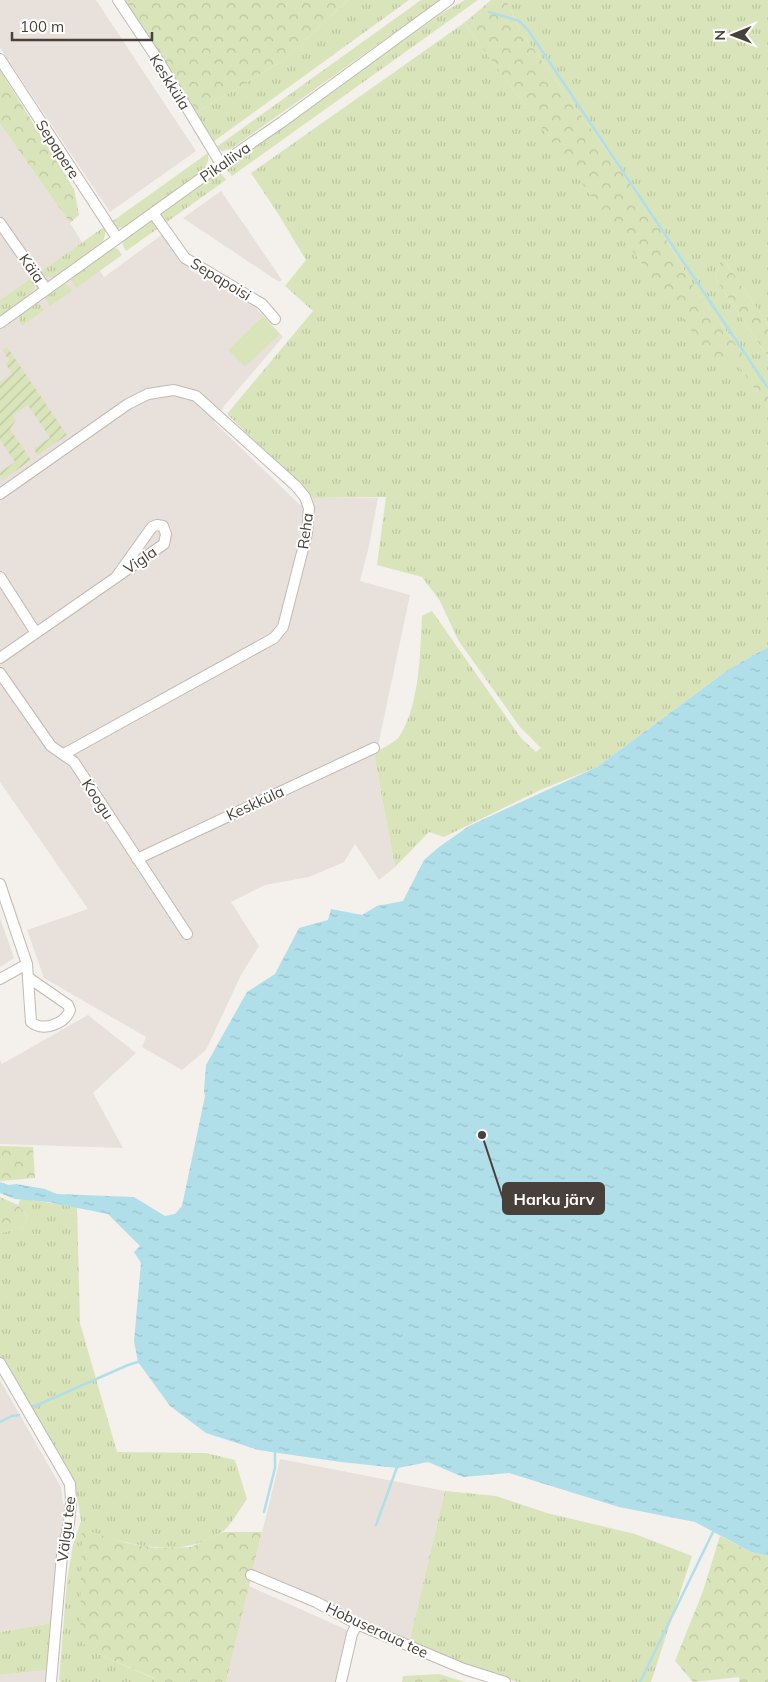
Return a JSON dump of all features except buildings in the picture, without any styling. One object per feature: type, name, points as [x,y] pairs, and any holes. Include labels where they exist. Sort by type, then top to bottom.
[{"type":"street","name":"Keskküla","points":[[118,0],[158,60],[221,164]]},
{"type":"street","name":"Pikaliiva","points":[[0,323],[282,122],[449,0]]},
{"type":"street","name":"Sepapere","points":[[0,59],[117,238]]},
{"type":"street","name":"Sepapoisi","points":[[153,213],[185,258],[262,304],[275,319]]},
{"type":"street","name":"Käia","points":[[0,223],[46,289]]},
{"type":"street","name":"Reha","points":[[0,494],[128,404],[148,394],[174,390],[196,396],[296,486],[305,498],[309,508],[307,533],[283,627],[274,638],[64,754]]},
{"type":"street","name":"Vigla","points":[[0,658],[164,544],[166,534],[163,526],[156,525],[152,527],[117,576]]},
{"type":"street","points":[[0,577],[36,633]]},
{"type":"street","name":"Koogu","points":[[0,673],[51,746],[74,762],[187,934]]},
{"type":"street","name":"Keskküla","points":[[137,859],[374,748]]},
{"type":"street","points":[[0,884],[27,964],[32,1022],[43,1028],[61,1021],[68,1015],[70,1010],[68,1005],[29,978]]},
{"type":"street","points":[[0,980],[27,964]]},
{"type":"street","name":"Välgu tee","points":[[0,1363],[65,1475],[71,1493],[69,1523],[62,1555],[51,1682]]},
{"type":"street","name":"Hobuseraua tee","points":[[251,1575],[316,1602],[357,1624],[464,1669],[505,1682]]},
{"type":"street","points":[[341,1682],[352,1634],[357,1624]]},
{"type":"shaded area","points":[[0,0],[96,0],[196,151],[110,212],[0,48]]},
{"type":"shaded area","points":[[0,124],[70,223],[104,277],[163,234],[192,271],[255,307],[283,337],[224,406],[214,422],[300,505],[313,498],[378,498],[360,581],[410,595],[375,760],[395,867],[379,880],[355,844],[344,862],[309,877],[265,885],[231,902],[259,946],[241,975],[206,1050],[182,1070],[142,1047],[146,1037],[44,978],[27,930],[88,909],[0,782]]},
{"type":"shaded area","points":[[221,191],[282,280],[279,282],[183,218]]},
{"type":"shaded area","points":[[0,918],[14,958],[0,967]]},
{"type":"shaded area","points":[[88,1015],[136,1053],[93,1093],[123,1148],[0,1144],[0,1060],[2,1064]]},
{"type":"shaded area","points":[[0,1380],[61,1487],[63,1504],[66,1507],[52,1623],[0,1632]]},
{"type":"shaded area","points":[[280,1459],[445,1491],[409,1643],[253,1570]]},
{"type":"shaded area","points":[[249,1586],[347,1630],[335,1682],[226,1682]]},
{"type":"shaded area","points":[[47,1670],[46,1682],[0,1682],[0,1675]]},
{"type":"green space","points":[[125,0],[348,0],[284,60],[195,113]]},
{"type":"green space","points":[[348,0],[409,0],[213,142],[195,113],[284,60]]},
{"type":"green space","points":[[421,0],[440,0],[231,149],[222,151],[215,148]]},
{"type":"green space","points":[[465,0],[478,0],[232,176],[227,170],[228,164],[442,13]]},
{"type":"green space","points":[[491,0],[506,0],[520,30],[649,210],[697,292],[768,388],[768,408],[734,359],[719,368],[464,23]]},
{"type":"green space","points":[[506,0],[768,0],[768,325],[722,257],[715,278],[768,357],[768,388],[697,292],[649,210],[520,30]]},
{"type":"green space","points":[[464,23],[719,367],[734,358],[768,408],[768,647],[729,669],[597,767],[540,790],[444,837],[429,832],[395,867],[375,760],[376,752],[399,737],[411,710],[418,678],[422,616],[432,611],[521,738],[536,752],[541,748],[520,727],[458,640],[440,601],[422,577],[377,565],[386,497],[313,498],[227,414],[313,311],[285,286],[306,260],[251,173]]},
{"type":"green space","points":[[0,70],[74,189],[79,215],[70,223],[0,124]]},
{"type":"green space","points":[[208,153],[208,161],[204,170],[126,226],[117,229],[110,223]]},
{"type":"green space","points":[[219,171],[226,180],[164,224],[161,213]]},
{"type":"green space","points":[[148,221],[152,221],[160,227],[126,251],[122,244],[125,238]]},
{"type":"green space","points":[[104,227],[106,230],[103,242],[53,277],[46,277],[39,273]]},
{"type":"green space","points":[[111,247],[118,249],[122,255],[76,288],[71,280],[72,276]]},
{"type":"green space","points":[[722,257],[768,325],[768,357],[715,278]]},
{"type":"green space","points":[[33,277],[34,286],[30,294],[0,316],[0,300]]},
{"type":"green space","points":[[62,283],[66,284],[72,291],[50,306],[45,298],[47,294]]},
{"type":"green space","points":[[35,302],[39,303],[44,310],[22,326],[19,320],[19,313]]},
{"type":"green space","points":[[263,316],[280,334],[245,367],[228,350]]},
{"type":"green space","points":[[7,347],[67,435],[37,456],[34,448],[50,438],[28,405],[13,415],[16,420],[10,429],[31,460],[1,481],[0,472],[15,462],[0,440],[0,382],[12,374],[5,363],[9,360],[2,350]]},
{"type":"green space","points":[[0,1146],[33,1147],[35,1178],[0,1181]]},
{"type":"green space","points":[[0,1197],[18,1205],[28,1216],[23,1228],[0,1233]]},
{"type":"green space","points":[[25,1199],[77,1207],[80,1323],[117,1452],[206,1453],[235,1460],[247,1499],[222,1532],[205,1541],[188,1546],[153,1547],[117,1540],[82,1529],[98,1654],[155,1679],[154,1682],[61,1682],[59,1680],[67,1581],[73,1545],[81,1521],[78,1502],[75,1499],[68,1472],[0,1358],[0,1233],[23,1228],[28,1216],[18,1205],[20,1200]]},
{"type":"green space","points":[[445,1491],[496,1496],[547,1513],[635,1534],[692,1556],[651,1682],[518,1682],[409,1643]]},
{"type":"green space","points":[[82,1529],[127,1543],[156,1548],[191,1547],[224,1532],[262,1532],[226,1682],[154,1682],[154,1678],[98,1654],[80,1641]]},
{"type":"green space","points":[[720,1536],[751,1552],[768,1556],[768,1682],[739,1682],[739,1677],[693,1682],[675,1661],[703,1591]]},
{"type":"green space","points":[[52,1623],[47,1670],[0,1675],[0,1632]]},
{"type":"green space","points":[[439,1674],[465,1682],[402,1682],[403,1676]]},
{"type":"water","points":[[768,647],[768,1556],[751,1552],[695,1522],[619,1507],[509,1473],[463,1477],[428,1462],[398,1468],[258,1450],[206,1433],[170,1406],[138,1362],[134,1341],[141,1263],[134,1252],[140,1246],[108,1214],[48,1202],[15,1199],[0,1193],[0,1182],[9,1185],[16,1184],[45,1189],[57,1194],[134,1197],[165,1216],[175,1214],[182,1206],[205,1096],[206,1065],[247,992],[275,974],[299,928],[328,920],[331,909],[362,915],[377,906],[403,901],[424,860],[469,826],[597,767],[729,669]]},
{"type":"waterway","points":[[489,12],[519,21],[528,30],[768,388]]},
{"type":"waterway","points":[[33,1407],[138,1362]]},
{"type":"waterway","points":[[0,1422],[19,1415]]},
{"type":"waterway","points":[[264,1512],[275,1468],[275,1452]]},
{"type":"waterway","points":[[376,1525],[397,1467]]},
{"type":"waterway","points":[[640,1682],[713,1532]]},
{"type":"place","name":"Harku järv","points":[[482,1135]]}]
